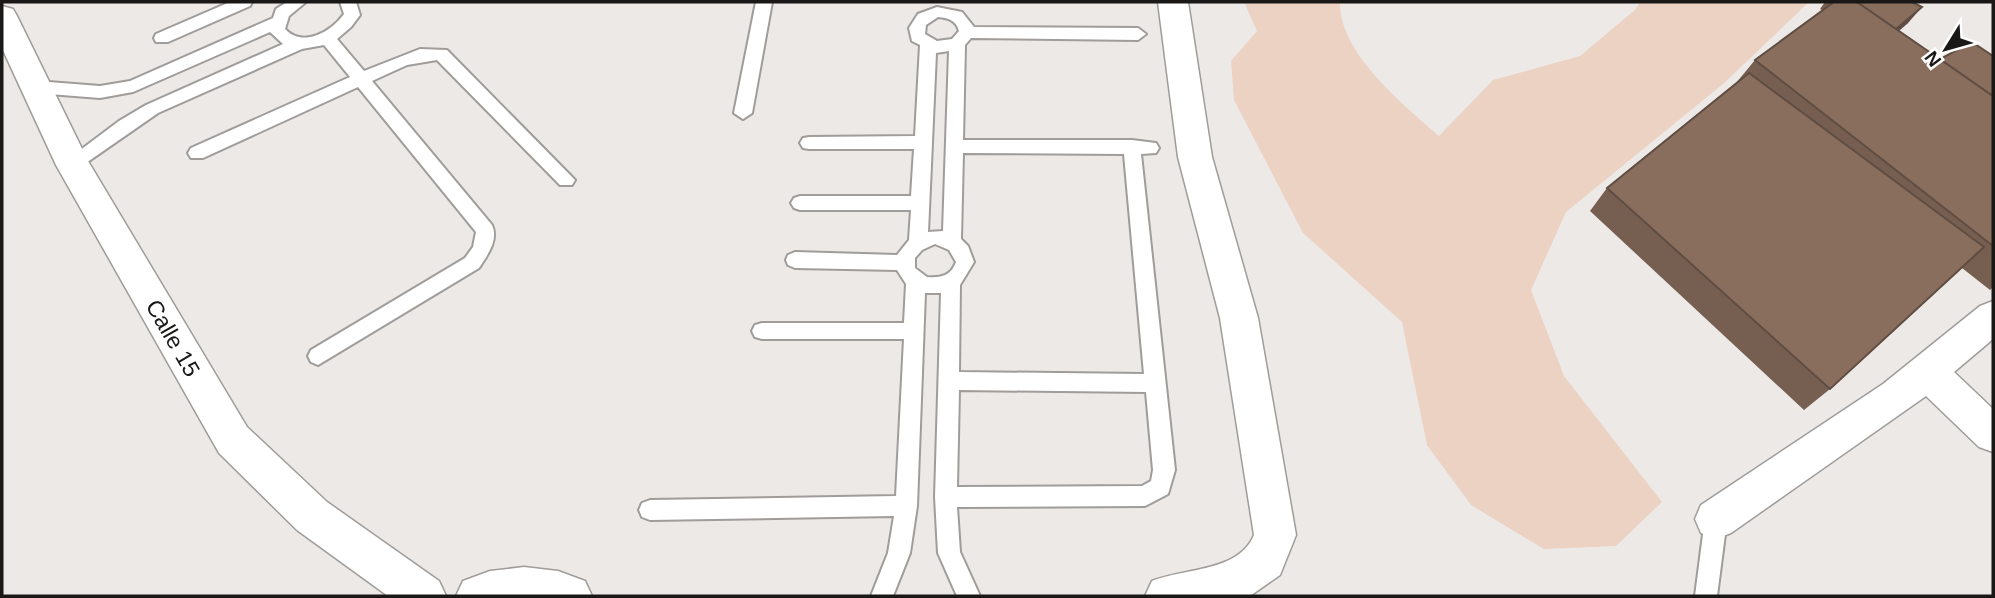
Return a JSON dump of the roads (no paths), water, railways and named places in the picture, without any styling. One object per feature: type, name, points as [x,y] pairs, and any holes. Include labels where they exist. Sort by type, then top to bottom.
[{"type":"street","points":[[1167,596],[1234,582],[1265,560],[1275,535],[1239,318],[1195,157],[1173,2]]},
{"type":"street","name":"Calle 15","points":[[2,16],[73,165],[233,440],[312,516],[424,596]]},
{"type":"street","points":[[1716,519],[1897,396],[1993,317]]},
{"type":"street","points":[[1927,372],[1993,434]]},
{"type":"street","points":[[478,596],[513,587],[544,588],[570,596]]},
{"type":"lane","points":[[162,38],[244,2]]},
{"type":"lane","points":[[298,2],[282,13],[277,22],[277,30],[281,37],[301,43]]},
{"type":"lane","points":[[73,165],[125,125],[152,109],[301,43],[327,38],[347,23],[352,15],[348,2]]},
{"type":"lane","points":[[743,113],[764,2]]},
{"type":"lane","points":[[952,241],[954,146],[962,38],[965,23],[958,9],[944,12],[930,8],[916,27],[918,37],[928,45],[943,48],[962,38],[1138,34]]},
{"type":"lane","points":[[36,87],[100,92],[133,86],[277,22]]},
{"type":"lane","points":[[318,356],[472,263],[482,249],[485,230],[327,38]]},
{"type":"lane","points":[[918,242],[928,45]]},
{"type":"lane","points":[[197,153],[421,55],[441,54],[566,180]]},
{"type":"lane","points":[[809,143],[923,142]]},
{"type":"lane","points":[[946,497],[1145,496],[1160,487],[1164,470],[1154,383],[1141,148],[954,146]]},
{"type":"lane","points":[[800,203],[920,202]]},
{"type":"lane","points":[[935,237],[952,241],[964,254],[965,262],[958,277],[951,282],[933,286],[916,282],[908,274],[905,263],[911,247],[935,237]]},
{"type":"lane","points":[[795,260],[905,263]]},
{"type":"lane","points":[[882,596],[899,553],[906,506],[916,282]]},
{"type":"lane","points":[[951,282],[946,497],[949,553],[970,596]]},
{"type":"lane","points":[[762,331],[914,331]]},
{"type":"lane","points":[[949,381],[1154,383]]},
{"type":"lane","points":[[650,510],[906,506]]},
{"type":"lane","points":[[1706,596],[1716,519]]}]
